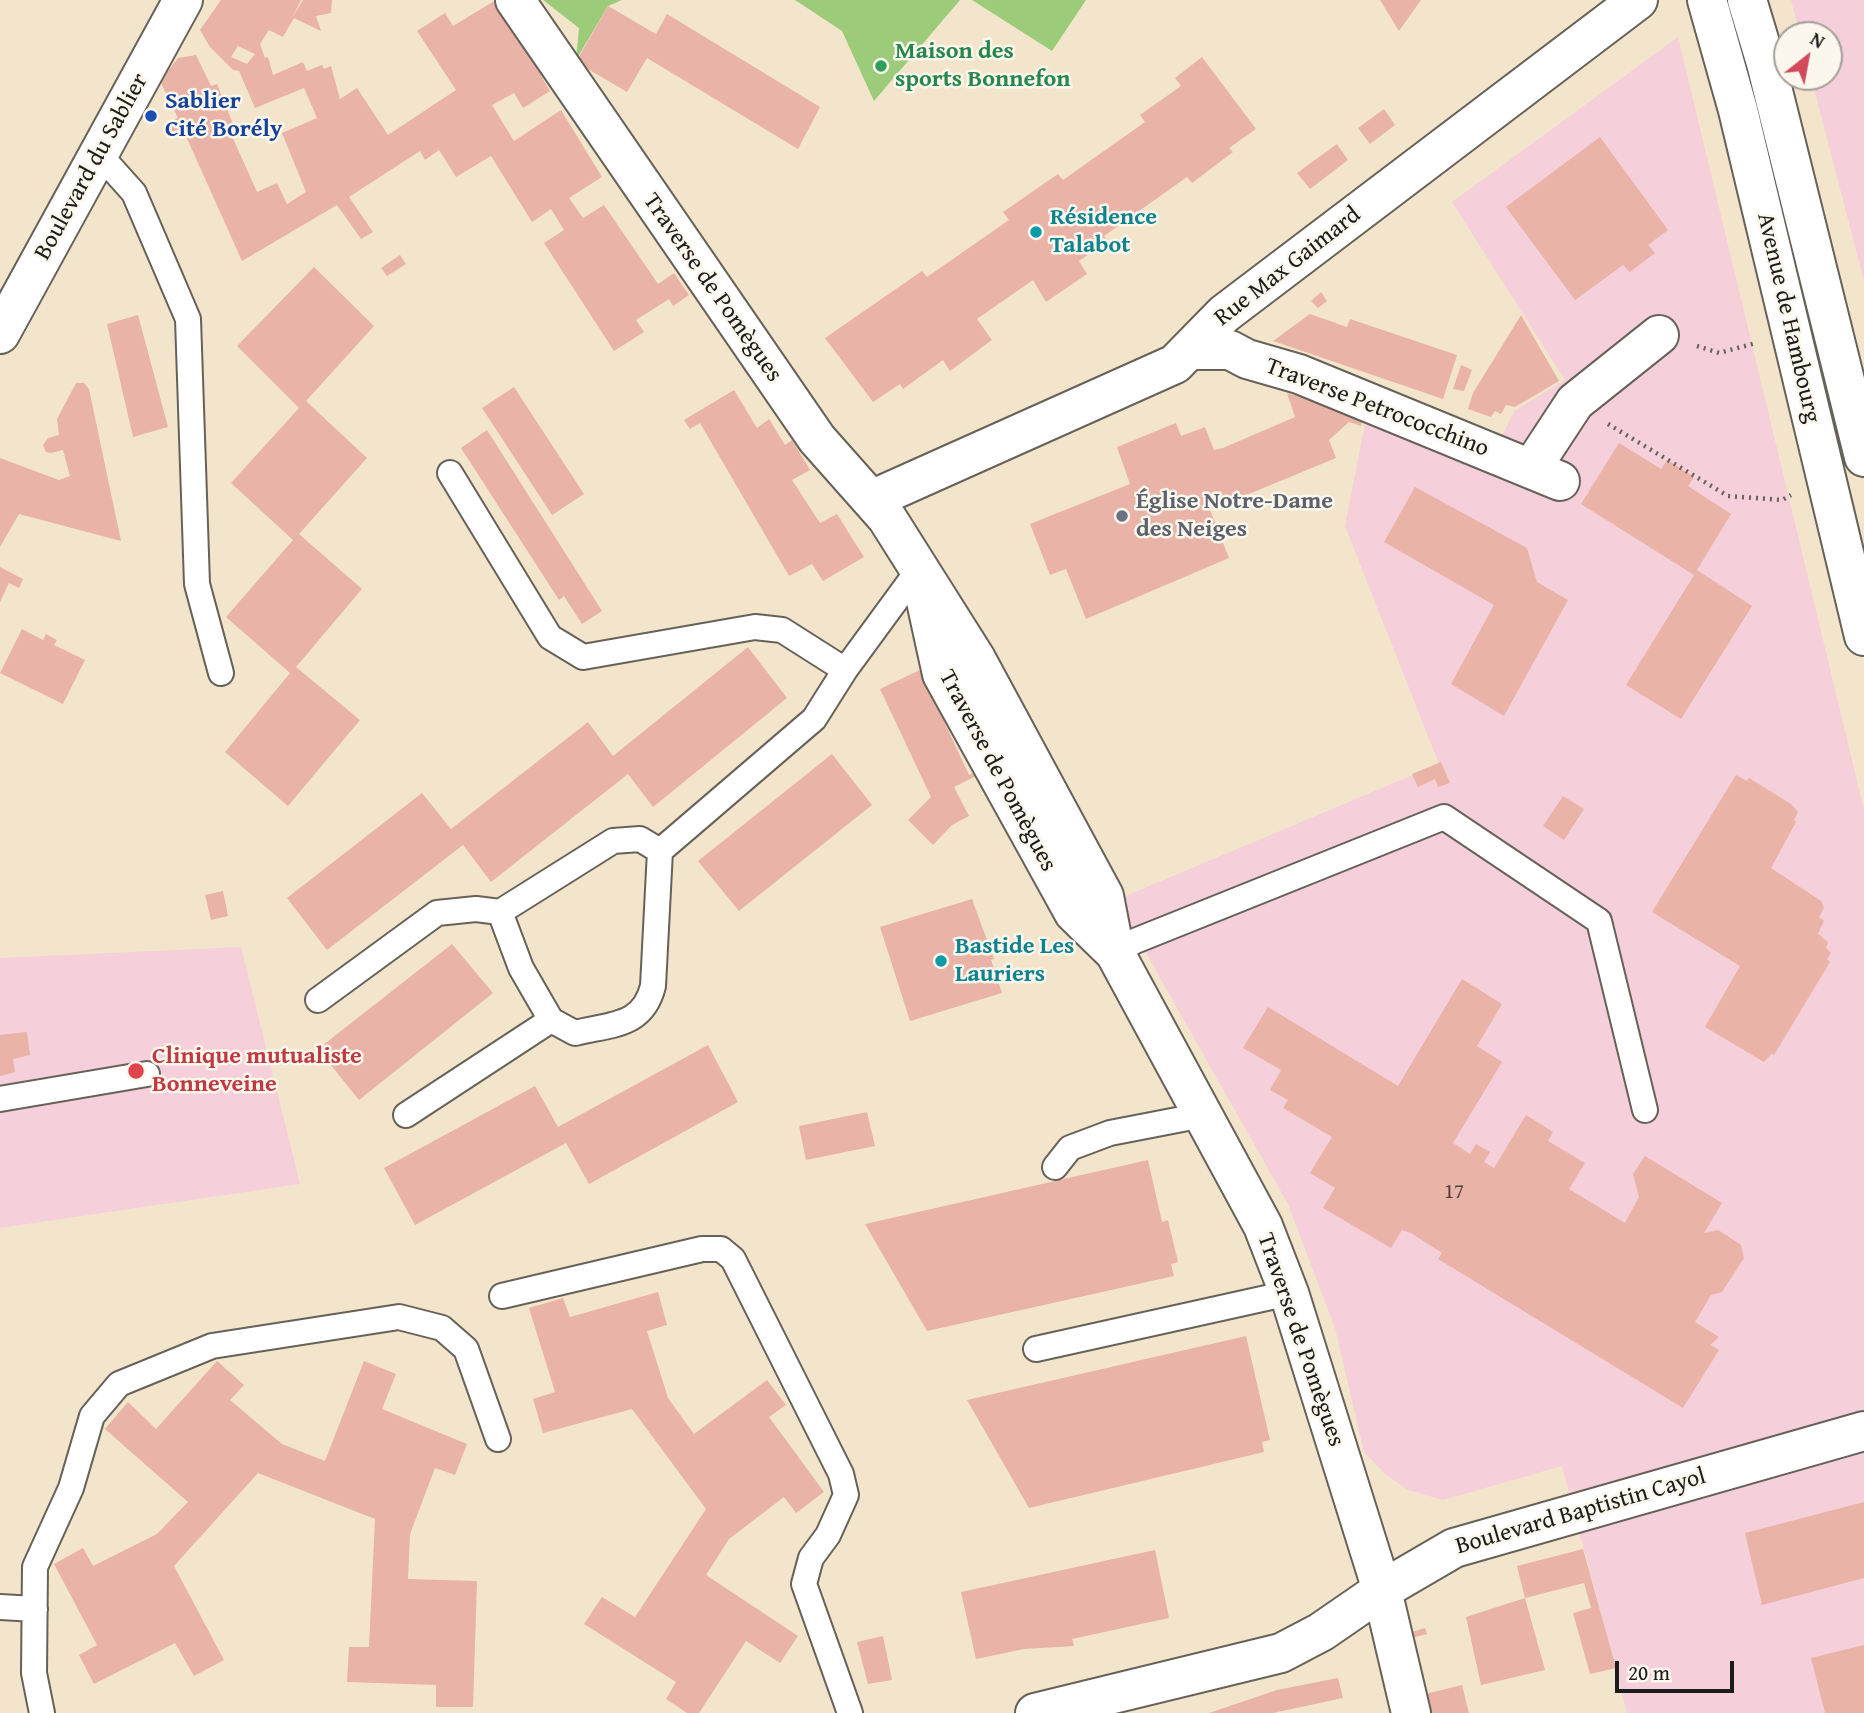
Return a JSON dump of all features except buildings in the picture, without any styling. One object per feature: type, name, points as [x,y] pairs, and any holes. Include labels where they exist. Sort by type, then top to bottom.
[{"type":"street","name":"Boulevard du Sablier","points":[[0,334],[183,0]]},
{"type":"street","name":"Traverse de Pomègues","points":[[515,0],[817,439],[887,518],[919,569],[942,674],[1074,914],[1115,953],[1263,1226],[1289,1293],[1382,1590],[1411,1713]]},
{"type":"street","name":"Rue Max Gaimard","points":[[871,500],[1175,364],[1224,314],[1638,0]]},
{"type":"street","name":"Avenue de Hambourg","points":[[1707,0],[1738,110],[1864,636]]},
{"type":"street","name":"Avenue de Hambourg","points":[[1747,0],[1766,63],[1864,457]]},
{"type":"street","points":[[1575,402],[1659,335]]},
{"type":"street","name":"Traverse Petrococchino","points":[[1191,350],[1230,350],[1247,359],[1299,374],[1546,475],[1575,402]]},
{"type":"street","name":"Boulevard Baptistin Cayol","points":[[1035,1713],[1281,1653],[1321,1632],[1382,1590],[1454,1548],[1864,1431]]},
{"type":"lane","points":[[100,155],[134,193],[188,318],[197,584],[221,673]]},
{"type":"lane","points":[[450,473],[550,637],[583,657],[755,627],[782,630],[845,670]]},
{"type":"lane","points":[[500,912],[520,968],[551,1020],[575,1033],[635,1019],[649,1004],[653,986],[660,851],[814,719],[845,670],[919,569]]},
{"type":"lane","points":[[1115,953],[1135,941],[1444,817],[1599,920],[1645,1110]]},
{"type":"lane","points":[[318,1000],[437,913],[476,909],[500,912],[613,841],[640,839],[660,851]]},
{"type":"lane","points":[[406,1115],[551,1020]]},
{"type":"lane","points":[[0,1099],[147,1074]]},
{"type":"lane","points":[[1055,1167],[1070,1148],[1110,1133],[1203,1115]]},
{"type":"lane","points":[[502,1296],[702,1249],[721,1250],[733,1259],[844,1485],[846,1495],[842,1506],[828,1535],[811,1558],[804,1584],[850,1713]]},
{"type":"lane","points":[[1036,1349],[1289,1293]]},
{"type":"lane","points":[[42,1713],[34,1673],[35,1567],[71,1488],[92,1416],[119,1384],[212,1346],[400,1317],[442,1328],[466,1349],[498,1439]]},
{"type":"lane","points":[[0,1607],[35,1609]]},
{"type":"path","points":[[1659,335],[1719,353],[1791,332]]},
{"type":"path","points":[[1575,402],[1728,496],[1783,500],[1793,494]]},
{"type":"shaded area","points":[[1791,0],[1864,0],[1864,281],[1815,91],[1843,91],[1843,21],[1796,21]]},
{"type":"shaded area","points":[[1678,37],[1864,810],[1864,1713],[1627,1713],[1562,1466],[1443,1500],[1408,1490],[1385,1474],[1364,1452],[1335,1328],[1288,1204],[1116,900],[1439,764],[1345,526],[1366,418],[1488,465],[1514,411],[1565,380],[1452,202]]},
{"type":"shaded area","name":"Clinique mutualiste Bonneveine","points":[[241,947],[300,1184],[0,1228],[0,958]]},
{"type":"green space","points":[[543,0],[622,0],[608,6],[576,60],[579,28]]},
{"type":"green space","name":"Maison des sports Bonnefon","points":[[795,0],[960,0],[874,101],[842,31]]},
{"type":"green space","name":"Maison des sports Bonnefon","points":[[972,0],[1086,0],[1052,51]]},
{"type":"place","name":"Maison des sports Bonnefon","points":[[881,66]]},
{"type":"place","name":"Sablier Cité Borély","points":[[151,116]]},
{"type":"place","name":"Résidence Talabot","points":[[1036,232]]},
{"type":"place","name":"Église Notre-Dame des Neiges","points":[[1122,516]]},
{"type":"place","name":"Bastide Les Lauriers","points":[[941,961]]},
{"type":"place","name":"Clinique mutualiste Bonneveine","points":[[136,1071]]}]
